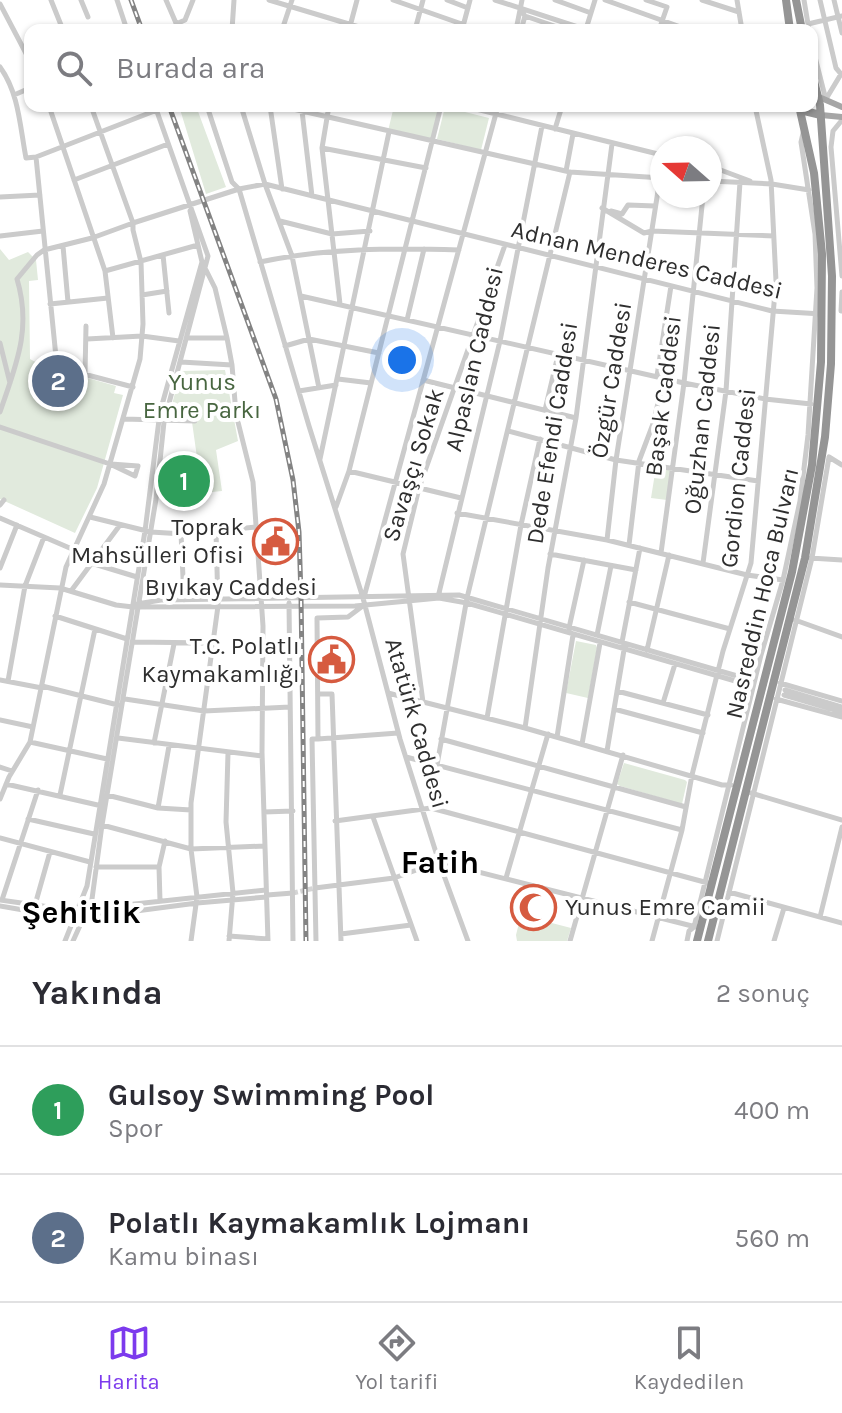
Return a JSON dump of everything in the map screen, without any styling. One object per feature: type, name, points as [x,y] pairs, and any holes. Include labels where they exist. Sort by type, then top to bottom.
[{"type":"highway","points":[[786,0],[789,24]]},
{"type":"highway","points":[[796,0],[805,24]]},
{"type":"highway","name":"Nasreddin Hoca Bulvarı","points":[[708,941],[794,619],[826,456],[832,358],[833,222],[819,99]]},
{"type":"highway","name":"Nasreddin Hoca Bulvarı","points":[[697,941],[709,883],[787,591],[805,508],[831,312],[818,200],[799,112]]},
{"type":"highway","points":[[812,112],[821,115]]},
{"type":"main road","points":[[819,99],[842,107]]},
{"type":"main road","points":[[821,115],[842,118]]},
{"type":"street","points":[[51,0],[61,24]]},
{"type":"street","points":[[81,0],[88,17]]},
{"type":"street","points":[[117,0],[125,24]]},
{"type":"street","points":[[166,0],[176,24]]},
{"type":"street","points":[[180,24],[193,0]]},
{"type":"street","points":[[232,24],[234,0]]},
{"type":"street","points":[[269,0],[291,3],[343,24]]},
{"type":"street","points":[[351,24],[357,0]]},
{"type":"street","points":[[393,0],[455,24]]},
{"type":"street","points":[[416,24],[423,0]]},
{"type":"street","points":[[447,0],[468,8]]},
{"type":"street","points":[[463,24],[470,0]]},
{"type":"street","points":[[495,0],[552,24]]},
{"type":"street","points":[[519,24],[522,0]]},
{"type":"street","points":[[555,0],[591,13]]},
{"type":"street","points":[[588,24],[595,0]]},
{"type":"street","points":[[605,0],[671,24]]},
{"type":"street","points":[[646,0],[667,7],[661,24]]},
{"type":"street","points":[[702,0],[739,12]]},
{"type":"street","points":[[737,0],[741,24]]},
{"type":"street","points":[[804,0],[806,24]]},
{"type":"street","points":[[819,99],[841,74],[836,68],[820,0]]},
{"type":"street","points":[[834,0],[842,33]]},
{"type":"street","points":[[284,24],[291,3]]},
{"type":"street","points":[[0,4],[24,50]]},
{"type":"street","points":[[526,13],[565,24]]},
{"type":"street","points":[[521,24],[526,13]]},
{"type":"street","points":[[816,24],[840,16]]},
{"type":"street","points":[[0,67],[14,95],[26,158],[63,147],[147,112]]},
{"type":"street","points":[[14,95],[24,91]]},
{"type":"street","points":[[51,112],[105,271],[113,338]]},
{"type":"street","points":[[0,799],[12,771],[30,742],[60,588],[110,464],[133,387],[142,336],[141,262],[133,223],[93,112]]},
{"type":"street","points":[[157,112],[208,256],[181,362],[161,420]]},
{"type":"street","name":"Atatürk Caddesi","points":[[209,112],[232,182],[239,189],[364,601],[405,756],[468,941]]},
{"type":"street","points":[[243,112],[292,256],[319,388]]},
{"type":"street","points":[[271,112],[282,189]]},
{"type":"street","points":[[302,112],[312,196]]},
{"type":"street","points":[[307,112],[568,172],[650,177]]},
{"type":"street","points":[[327,112],[322,148],[340,304]]},
{"type":"street","points":[[336,509],[349,471],[440,112]]},
{"type":"street","points":[[487,112],[650,152]]},
{"type":"street","points":[[555,129],[560,112]]},
{"type":"street","name":"Gordion Caddesi","points":[[652,941],[682,830],[692,775],[718,673],[751,563],[776,281],[772,184],[756,112]]},
{"type":"street","points":[[318,739],[317,618],[348,617],[364,601],[495,114]]},
{"type":"street","points":[[842,118],[833,131],[831,147],[833,222],[842,276]]},
{"type":"street","name":"Alpaslan Caddesi","points":[[439,596],[500,341],[542,126]]},
{"type":"street","points":[[804,128],[801,142],[831,312]]},
{"type":"street","points":[[320,460],[389,132]]},
{"type":"street","points":[[437,765],[467,600],[551,257],[573,134]]},
{"type":"street","points":[[74,180],[168,144]]},
{"type":"street","name":"Dede Efendi Caddesi","points":[[525,728],[550,554],[576,418],[612,144]]},
{"type":"street","points":[[322,148],[426,168]]},
{"type":"street","points":[[36,157],[57,367],[133,387]]},
{"type":"street","points":[[722,170],[757,183]]},
{"type":"street","points":[[722,181],[809,190]]},
{"type":"street","name":"Oğuzhan Caddesi","points":[[703,563],[726,391],[740,182]]},
{"type":"street","points":[[0,412],[25,330],[17,279],[37,255],[44,250],[92,238],[239,189],[265,184]]},
{"type":"street","name":"Adnan Menderes Caddesi","points":[[265,184],[772,311],[831,312]]},
{"type":"street","points":[[0,197],[40,195]]},
{"type":"street","points":[[65,941],[75,919],[87,909],[92,899],[107,759],[134,642],[161,420],[173,360],[202,262],[190,220],[190,205]]},
{"type":"street","points":[[602,208],[622,214],[628,205],[650,206]]},
{"type":"street","points":[[602,208],[644,233],[774,236]]},
{"type":"street","name":"Özgür Caddesi","points":[[607,540],[616,460],[656,208]]},
{"type":"street","name":"Başak Caddesi","points":[[661,553],[684,383],[702,208]]},
{"type":"street","points":[[279,220],[332,234],[370,231]]},
{"type":"street","points":[[0,236],[43,231]]},
{"type":"street","points":[[105,271],[198,245]]},
{"type":"street","name":"Savaşçı Sokak","points":[[423,702],[403,554],[419,488],[505,245]]},
{"type":"street","points":[[63,246],[68,302]]},
{"type":"street","points":[[260,262],[366,248],[459,250]]},
{"type":"street","points":[[407,320],[424,249]]},
{"type":"street","points":[[163,255],[169,313]]},
{"type":"street","points":[[206,270],[215,288],[227,338],[236,414],[253,482],[261,602],[268,940],[229,938],[233,896],[228,848],[228,753]]},
{"type":"street","points":[[629,545],[639,461],[653,424],[671,286]]},
{"type":"street","points":[[142,295],[167,291]]},
{"type":"street","points":[[335,821],[431,808],[709,883],[800,501],[811,404],[831,312],[842,292]]},
{"type":"street","points":[[301,296],[684,383],[765,399],[811,404]]},
{"type":"street","points":[[50,304],[108,298]]},
{"type":"street","points":[[85,374],[86,326]]},
{"type":"street","points":[[87,339],[142,336],[179,341]]},
{"type":"street","points":[[187,338],[227,338]]},
{"type":"street","points":[[285,346],[309,339],[379,353]]},
{"type":"street","points":[[0,343],[10,384]]},
{"type":"street","points":[[545,410],[558,355]]},
{"type":"street","points":[[832,358],[842,355]]},
{"type":"street","points":[[173,360],[232,365]]},
{"type":"street","points":[[423,380],[576,418]]},
{"type":"street","points":[[299,391],[337,382],[371,383]]},
{"type":"street","points":[[124,419],[195,421]]},
{"type":"street","points":[[0,427],[110,464],[135,476],[138,466],[110,464]]},
{"type":"street","points":[[508,431],[616,460],[758,481]]},
{"type":"street","points":[[487,718],[521,525],[540,439]]},
{"type":"street","points":[[826,456],[842,465]]},
{"type":"street","points":[[349,471],[461,498]]},
{"type":"street","points":[[457,513],[607,540],[747,575],[783,580]]},
{"type":"street","points":[[90,517],[148,532],[181,533],[257,527]]},
{"type":"street","points":[[0,518],[73,550]]},
{"type":"street","points":[[0,568],[17,525]]},
{"type":"street","points":[[71,591],[120,525]]},
{"type":"street","points":[[191,941],[197,900],[191,849],[191,810],[218,602],[216,531]]},
{"type":"street","points":[[73,941],[87,886],[94,834],[107,795],[118,738],[127,639],[137,605],[137,577],[148,532]]},
{"type":"street","points":[[181,533],[184,600]]},
{"type":"street","points":[[8,681],[25,586],[44,537]]},
{"type":"street","points":[[607,751],[624,650],[622,642],[640,548]]},
{"type":"street","points":[[550,554],[636,570]]},
{"type":"street","points":[[647,650],[669,555]]},
{"type":"street","points":[[808,558],[842,560]]},
{"type":"street","points":[[569,628],[584,560]]},
{"type":"street","points":[[91,563],[137,577]]},
{"type":"street","points":[[597,635],[611,565]]},
{"type":"street","points":[[0,585],[60,588],[116,605],[137,605]]},
{"type":"street","name":"Bıyıkay Caddesi","points":[[137,605],[364,601],[439,596],[467,600],[597,635],[750,682]]},
{"type":"street","name":"Bıyıkay Caddesi","points":[[137,605],[184,600],[218,602]]},
{"type":"street","points":[[289,601],[293,941]]},
{"type":"street","points":[[629,602],[730,629]]},
{"type":"street","points":[[55,616],[127,639]]},
{"type":"street","points":[[717,941],[749,792],[776,699],[794,619],[842,637]]},
{"type":"street","name":"Bıyıkay Caddesi","points":[[540,622],[624,650],[718,673]]},
{"type":"street","points":[[60,795],[95,629]]},
{"type":"street","points":[[557,737],[573,635]]},
{"type":"street","points":[[134,642],[213,643]]},
{"type":"street","points":[[582,744],[600,643]]},
{"type":"street","points":[[154,743],[174,644]]},
{"type":"street","points":[[663,703],[675,664]]},
{"type":"street","points":[[0,680],[121,703],[161,704],[204,711],[291,707]]},
{"type":"street","points":[[780,683],[842,709]]},
{"type":"street","points":[[617,691],[708,715]]},
{"type":"street","points":[[785,692],[842,709]]},
{"type":"street","points":[[388,693],[731,785]]},
{"type":"street","points":[[318,694],[332,694],[341,938],[411,925]]},
{"type":"street","points":[[776,699],[842,709]]},
{"type":"street","points":[[614,709],[703,733]]},
{"type":"street","points":[[0,720],[33,727]]},
{"type":"street","points":[[316,941],[312,739],[398,733]]},
{"type":"street","points":[[506,878],[548,734]]},
{"type":"street","points":[[118,738],[262,756]]},
{"type":"street","points":[[441,739],[686,807]]},
{"type":"street","points":[[30,742],[107,759]]},
{"type":"street","points":[[158,808],[169,745]]},
{"type":"street","points":[[572,941],[623,755]]},
{"type":"street","points":[[405,756],[682,830]]},
{"type":"street","points":[[0,767],[12,771]]},
{"type":"street","points":[[6,784],[102,806]]},
{"type":"street","points":[[1,902],[38,790]]},
{"type":"street","points":[[749,792],[842,820]]},
{"type":"street","points":[[107,795],[158,808],[191,810]]},
{"type":"street","points":[[264,812],[293,811]]},
{"type":"street","points":[[373,817],[417,941]]},
{"type":"street","points":[[28,819],[94,834]]},
{"type":"street","points":[[102,825],[191,849],[265,846]]},
{"type":"street","points":[[820,917],[842,827]]},
{"type":"street","points":[[0,838],[90,862]]},
{"type":"street","points":[[160,901],[159,867],[165,841]]},
{"type":"street","points":[[35,905],[50,852]]},
{"type":"street","points":[[315,888],[394,878],[439,862],[698,928]]},
{"type":"street","points":[[96,867],[159,867]]},
{"type":"street","points":[[729,892],[842,923]]},
{"type":"street","points":[[1,902],[80,914],[233,896],[293,893]]},
{"type":"street","points":[[87,909],[197,900]]},
{"type":"street","points":[[1,902],[75,919]]},
{"type":"street","points":[[774,941],[784,908]]},
{"type":"street","points":[[687,941],[689,931],[698,928]]},
{"type":"green space","points":[[181,112],[198,112],[226,187],[206,194]]},
{"type":"green space","points":[[393,112],[438,112],[431,140],[388,131]]},
{"type":"green space","points":[[444,112],[465,112],[489,118],[481,150],[437,139]]},
{"type":"green space","points":[[0,249],[9,260],[28,252],[36,260],[38,280],[29,281],[30,359],[39,364],[32,386],[77,400],[84,377],[116,386],[114,393],[123,395],[97,488],[75,533],[0,499]]},
{"type":"green space","name":"Yunus Emre Parkı","points":[[225,370],[238,441],[216,450],[222,491],[202,493],[192,422],[168,419],[181,371]]},
{"type":"green space","points":[[656,467],[671,469],[667,500],[651,498]]},
{"type":"green space","points":[[576,641],[596,645],[597,648],[588,698],[566,693]]},
{"type":"green space","points":[[624,763],[685,780],[682,804],[617,784]]},
{"type":"green space","points":[[521,915],[571,928],[567,941],[517,941]]},
{"type":"tunnel","points":[[293,893],[315,888]]},
{"type":"railway","points":[[131,0],[140,24]]},
{"type":"railway","points":[[171,112],[276,399],[293,480],[299,532],[301,597],[306,941]]},
{"type":"place","name":"Polatlı Kaymakamlık Lojmanı","points":[[58,381]]},
{"type":"place","name":"Gulsoy Swimming Pool","points":[[184,481]]},
{"type":"place","name":"Toprak Mahsülleri Ofisi","points":[[275,541]]},
{"type":"place","name":"T.C. Polatlı Kaymakamlığı","points":[[331,660]]},
{"type":"place","name":"Yunus Emre Camii","points":[[534,907]]},
{"type":"district","name":"Fatih","points":[[440,862]]},
{"type":"district","name":"Şehitlik","points":[[81,912]]}]
